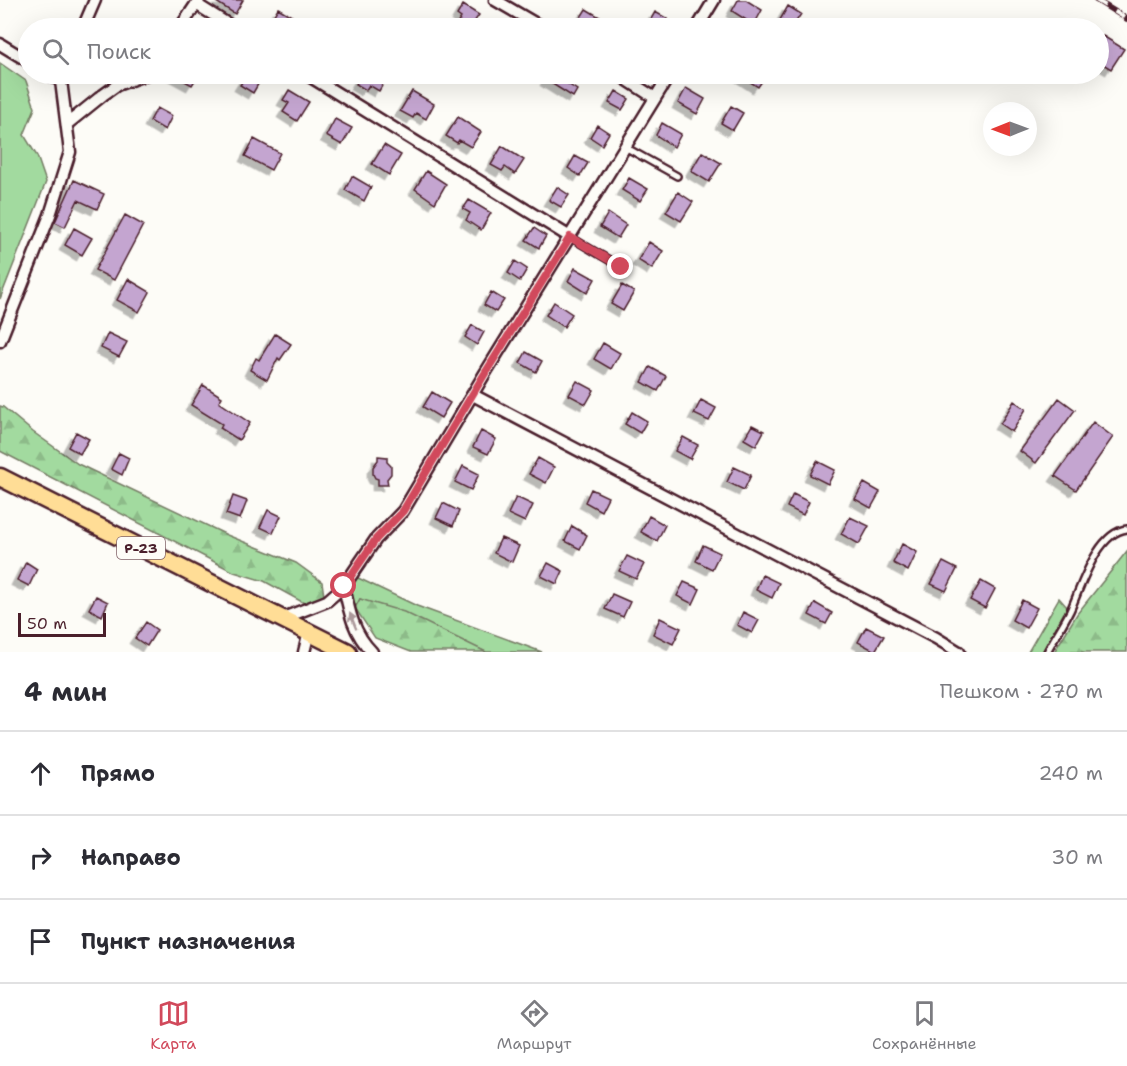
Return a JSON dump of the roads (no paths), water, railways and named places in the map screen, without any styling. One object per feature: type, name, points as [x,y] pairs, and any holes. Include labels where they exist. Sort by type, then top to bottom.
[{"type":"main road","name":"Р-23","points":[[0,477],[348,652]]},
{"type":"street","points":[[87,18],[95,0]]},
{"type":"street","points":[[495,0],[526,18]]},
{"type":"street","points":[[703,18],[714,0]]},
{"type":"street","points":[[187,18],[198,2],[220,18]]},
{"type":"street","points":[[0,44],[18,55]]},
{"type":"street","points":[[0,341],[50,215],[70,152],[64,84]]},
{"type":"street","points":[[67,124],[120,84]]},
{"type":"street","points":[[322,84],[570,237]]},
{"type":"street","points":[[633,84],[655,98]]},
{"type":"street","points":[[281,619],[327,601],[344,586],[376,539],[403,511],[664,84]]},
{"type":"street","points":[[473,395],[959,652]]},
{"type":"street","points":[[344,586],[350,614],[357,632],[372,652]]},
{"type":"street","points":[[304,652],[309,632]]},
{"type":"lane","points":[[625,147],[677,176]]},
{"type":"lane","points":[[570,237],[621,267]]},
{"type":"lane","points":[[1047,652],[1069,612],[1090,562],[1105,542],[1121,529],[1127,528]]},
{"type":"railway","points":[[1096,0],[1127,19]]}]
